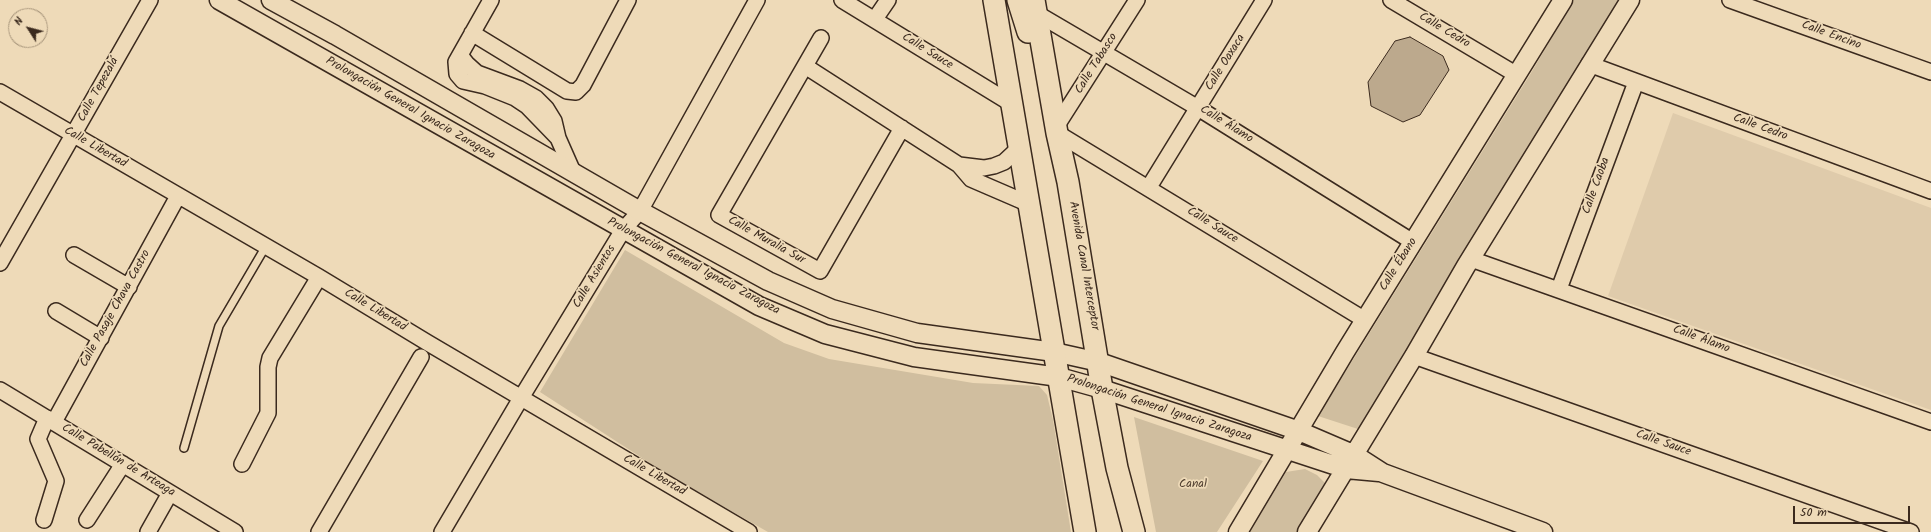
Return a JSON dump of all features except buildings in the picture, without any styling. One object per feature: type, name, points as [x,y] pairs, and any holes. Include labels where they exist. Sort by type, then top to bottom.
[{"type":"main road","points":[[994,0],[1086,532]]},
{"type":"main road","points":[[1018,0],[1032,46],[1048,78]]},
{"type":"main road","name":"Avenida Canal Interceptor","points":[[1035,7],[1068,182],[1099,362],[1102,389],[1117,468],[1134,532]]},
{"type":"street","name":"Calle Tepezalá","points":[[0,263],[150,0]]},
{"type":"street","name":"Prolongación General Ignacio Zaragoza","points":[[219,0],[759,306],[825,334],[914,357],[1059,378],[1102,389],[1287,451],[1350,462]]},
{"type":"street","name":"Prolongación General Ignacio Zaragoza","points":[[271,0],[342,39],[640,211],[768,282],[832,309],[917,333],[1054,352],[1099,362],[1299,431],[1350,462]]},
{"type":"street","points":[[491,0],[460,55],[477,73],[520,89],[536,98],[554,121],[558,138],[573,172]]},
{"type":"street","points":[[472,33],[568,91],[576,92],[583,85],[628,0]]},
{"type":"street","name":"Calle Asientos","points":[[442,532],[521,398],[624,230],[640,211],[757,0]]},
{"type":"street","name":"Calle Sauce","points":[[842,0],[1012,104]]},
{"type":"street","points":[[875,19],[888,0]]},
{"type":"street","name":"Calle Tabasco","points":[[1057,130],[1137,0]]},
{"type":"street","name":"Calle Oaxaca","points":[[1149,187],[1264,0]]},
{"type":"street","name":"Calle Cedro","points":[[1392,0],[1516,75]]},
{"type":"street","name":"Calle Ébano","points":[[1238,532],[1365,320],[1563,0]]},
{"type":"street","points":[[1307,532],[1414,356],[1471,258],[1589,64],[1630,0]]},
{"type":"street","name":"Calle Encino","points":[[1730,0],[1931,72]]},
{"type":"street","name":"Calle Álamo","points":[[1035,7],[1104,54],[1198,108],[1413,242]]},
{"type":"street","name":"Calle Muralia Sur","points":[[821,38],[719,215],[820,271],[902,128]]},
{"type":"street","name":"Calle Cedro","points":[[1589,64],[1931,191]]},
{"type":"street","points":[[805,66],[959,165],[971,179],[1029,204]]},
{"type":"street","name":"Calle Caoba","points":[[1559,289],[1636,82]]},
{"type":"street","name":"Calle Libertad","points":[[0,92],[319,277],[749,532]]},
{"type":"street","name":"Calle Sauce","points":[[1057,130],[1365,320]]},
{"type":"street","points":[[959,165],[984,168],[994,166],[1004,162],[1019,148]]},
{"type":"street","name":"Calle Pasaje Chava Castro","points":[[44,520],[56,481],[38,439],[101,338],[178,196]]},
{"type":"street","points":[[74,255],[129,287]]},
{"type":"street","name":"Calle Álamo","points":[[1471,258],[1931,422]]},
{"type":"street","points":[[242,464],[268,413],[268,367],[270,358],[319,277]]},
{"type":"street","points":[[56,311],[101,338]]},
{"type":"street","name":"Calle Sauce","points":[[1414,356],[1911,532]]},
{"type":"street","points":[[319,532],[421,358]]},
{"type":"street","name":"Calle Pabellón de Arteaga","points":[[0,390],[235,532]]},
{"type":"street","points":[[1350,462],[1543,532]]},
{"type":"street","points":[[87,520],[123,464]]},
{"type":"street","points":[[148,532],[170,493]]},
{"type":"lane","points":[[184,448],[219,326],[266,246]]},
{"type":"shaded area","points":[[1673,113],[1931,208],[1931,410],[1608,296]]},
{"type":"green space","points":[[1574,0],[1623,0],[1358,429],[1318,416],[1531,73]]},
{"type":"green space","points":[[625,250],[784,343],[829,359],[973,383],[1039,386],[1047,395],[1053,420],[1071,532],[768,532],[670,476],[540,392]]},
{"type":"green space","name":"Canal","points":[[1134,417],[1263,461],[1217,532],[1156,532]]},
{"type":"green space","points":[[1305,469],[1317,475],[1327,485],[1302,532],[1250,532],[1286,472]]}]
